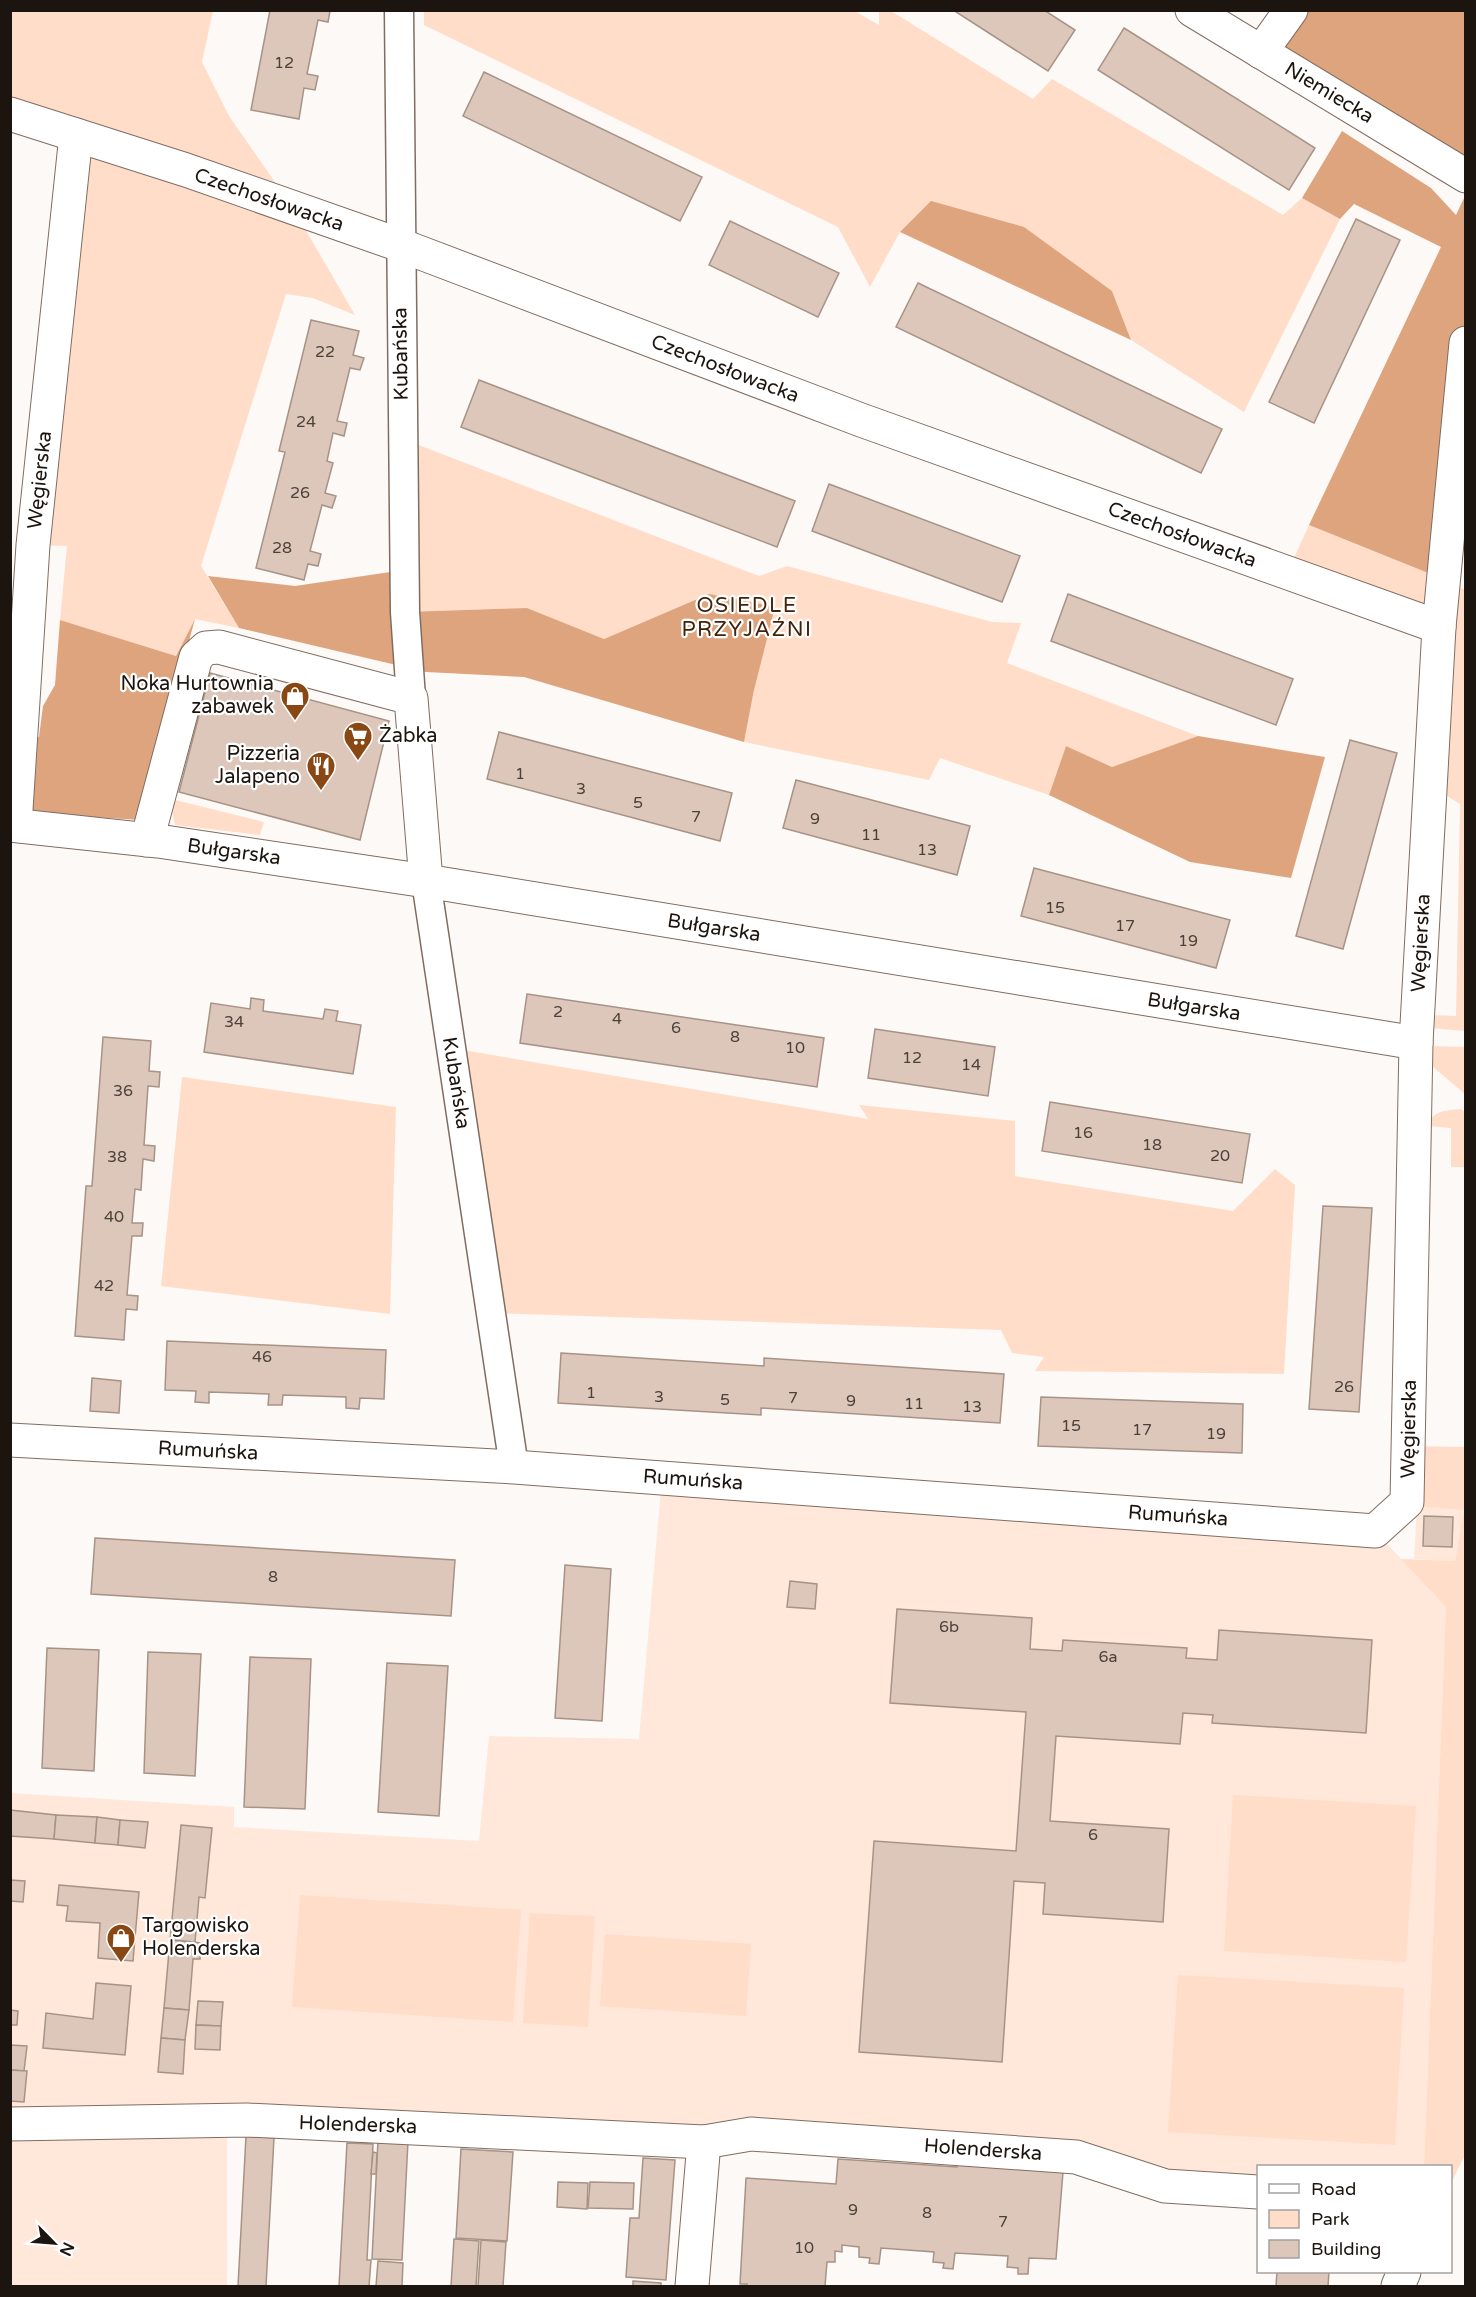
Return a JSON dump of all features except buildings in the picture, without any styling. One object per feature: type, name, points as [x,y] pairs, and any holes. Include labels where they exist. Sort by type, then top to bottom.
[{"type":"street","name":"Kubańska","points":[[399,10],[405,612],[411,698],[426,881],[514,1467]]},
{"type":"street","name":"Niemiecka","points":[[1192,10],[1466,176]]},
{"type":"street","points":[[1261,52],[1291,10]]},
{"type":"street","name":"Czechosłowacka","points":[[10,114],[186,170],[400,245],[861,420],[1439,627]]},
{"type":"street","name":"Węgierska","points":[[13,825],[33,545],[76,135]]},
{"type":"street","name":"Węgierska","points":[[1375,1531],[1407,1502],[1416,1043],[1439,627],[1466,342]]},
{"type":"street","points":[[147,840],[196,657],[206,648],[219,647],[411,698]]},
{"type":"street","name":"Bułgarska","points":[[13,825],[147,840],[426,881],[1416,1043]]},
{"type":"street","name":"Rumuńska","points":[[10,1440],[514,1467],[1375,1531]]},
{"type":"street","name":"Holenderska","points":[[10,2124],[247,2120],[704,2142],[751,2134],[1076,2157],[1165,2186],[1257,2192]]},
{"type":"street","points":[[692,2286],[704,2142]]},
{"type":"shaded area","points":[[1291,11],[1465,11],[1465,176],[1261,52]]},
{"type":"shaded area","points":[[1342,131],[1431,188],[1456,215],[1465,196],[1465,344],[1443,579],[1309,525],[1441,247],[1354,204],[1340,219],[1302,198]]},
{"type":"shaded area","points":[[931,201],[1024,227],[1112,291],[1131,340],[900,232]]},
{"type":"shaded area","points":[[404,570],[405,612],[527,608],[604,639],[709,594],[775,607],[754,690],[744,742],[524,677],[426,672],[239,628],[208,576],[295,586]]},
{"type":"shaded area","points":[[195,619],[140,820],[11,812],[21,742],[39,737],[43,706],[55,685],[60,620],[176,656]]},
{"type":"shaded area","points":[[1198,736],[1325,757],[1291,878],[1190,862],[1049,795],[1066,746],[1112,767]]},
{"type":"shaded area","points":[[662,1478],[1375,1531],[1446,1607],[1424,2165],[1257,2165],[1257,2192],[1076,2157],[227,2121],[227,2286],[11,2286],[10,1793],[234,1807],[234,1827],[479,1841],[489,1736],[639,1739]]},
{"type":"shaded area","points":[[1417,1506],[1464,1509],[1455,1561],[1414,1559]]},
{"type":"green space","points":[[424,10],[853,10],[879,25],[879,11],[891,11],[1033,99],[1052,79],[1283,215],[1302,198],[1340,219],[1244,412],[1131,340],[1112,291],[931,202],[900,232],[870,287],[838,227],[424,25]]},
{"type":"green space","points":[[11,11],[213,11],[202,62],[229,116],[293,208],[355,315],[313,298],[286,294],[201,566],[239,628],[195,619],[176,656],[60,620],[67,546],[33,545],[76,135],[11,114]]},
{"type":"green space","points":[[403,439],[759,576],[787,566],[992,622],[1021,623],[1007,663],[1198,736],[1112,767],[1066,746],[1049,795],[940,758],[929,780],[744,742],[754,690],[709,594],[604,639],[527,608],[405,612]]},
{"type":"green space","points":[[1309,525],[1465,590],[1465,1031],[1432,1028],[1431,1015],[1456,1016],[1460,804],[1441,792],[1439,627],[1287,573]]},
{"type":"green space","points":[[175,800],[264,822],[260,835],[175,825],[172,810]]},
{"type":"green space","points":[[1429,1046],[1465,1047],[1465,1094],[1433,1067],[1430,1062]]},
{"type":"green space","points":[[451,1048],[868,1119],[859,1105],[1015,1121],[1015,1176],[1233,1211],[1275,1169],[1295,1185],[1284,1374],[1035,1371],[1044,1357],[1012,1353],[1001,1330],[491,1313]]},
{"type":"green space","points":[[182,1077],[396,1107],[390,1314],[161,1286]]},
{"type":"green space","points":[[1461,1109],[1465,1112],[1465,1167],[1451,1167],[1451,1128],[1428,1126],[1433,1116],[1445,1111]]},
{"type":"green space","points":[[1408,1446],[1465,1447],[1466,2153],[1452,2181],[1452,2165],[1424,2165],[1446,1607],[1401,1559],[1455,1561],[1464,1510],[1417,1506]]},
{"type":"green space","points":[[1233,1795],[1416,1806],[1406,1962],[1224,1951]]},
{"type":"green space","points":[[300,1895],[521,1910],[513,2022],[292,2007]]},
{"type":"green space","points":[[530,1913],[595,1916],[588,2027],[523,2023]]},
{"type":"green space","points":[[605,1934],[751,1944],[746,2016],[600,2006]]},
{"type":"green space","points":[[1178,1975],[1404,1988],[1395,2145],[1168,2132]]},
{"type":"place","name":"Noka Hurtownia zabawek","points":[[295,722]]},
{"type":"place","name":"Żabka","points":[[358,762]]},
{"type":"place","name":"Pizzeria Jalapeno","points":[[321,792]]},
{"type":"place","name":"Targowisko Holenderska","points":[[121,1964]]},
{"type":"district","name":"OSIEDLE PRZYJAŹNI","points":[[747,617]]}]
